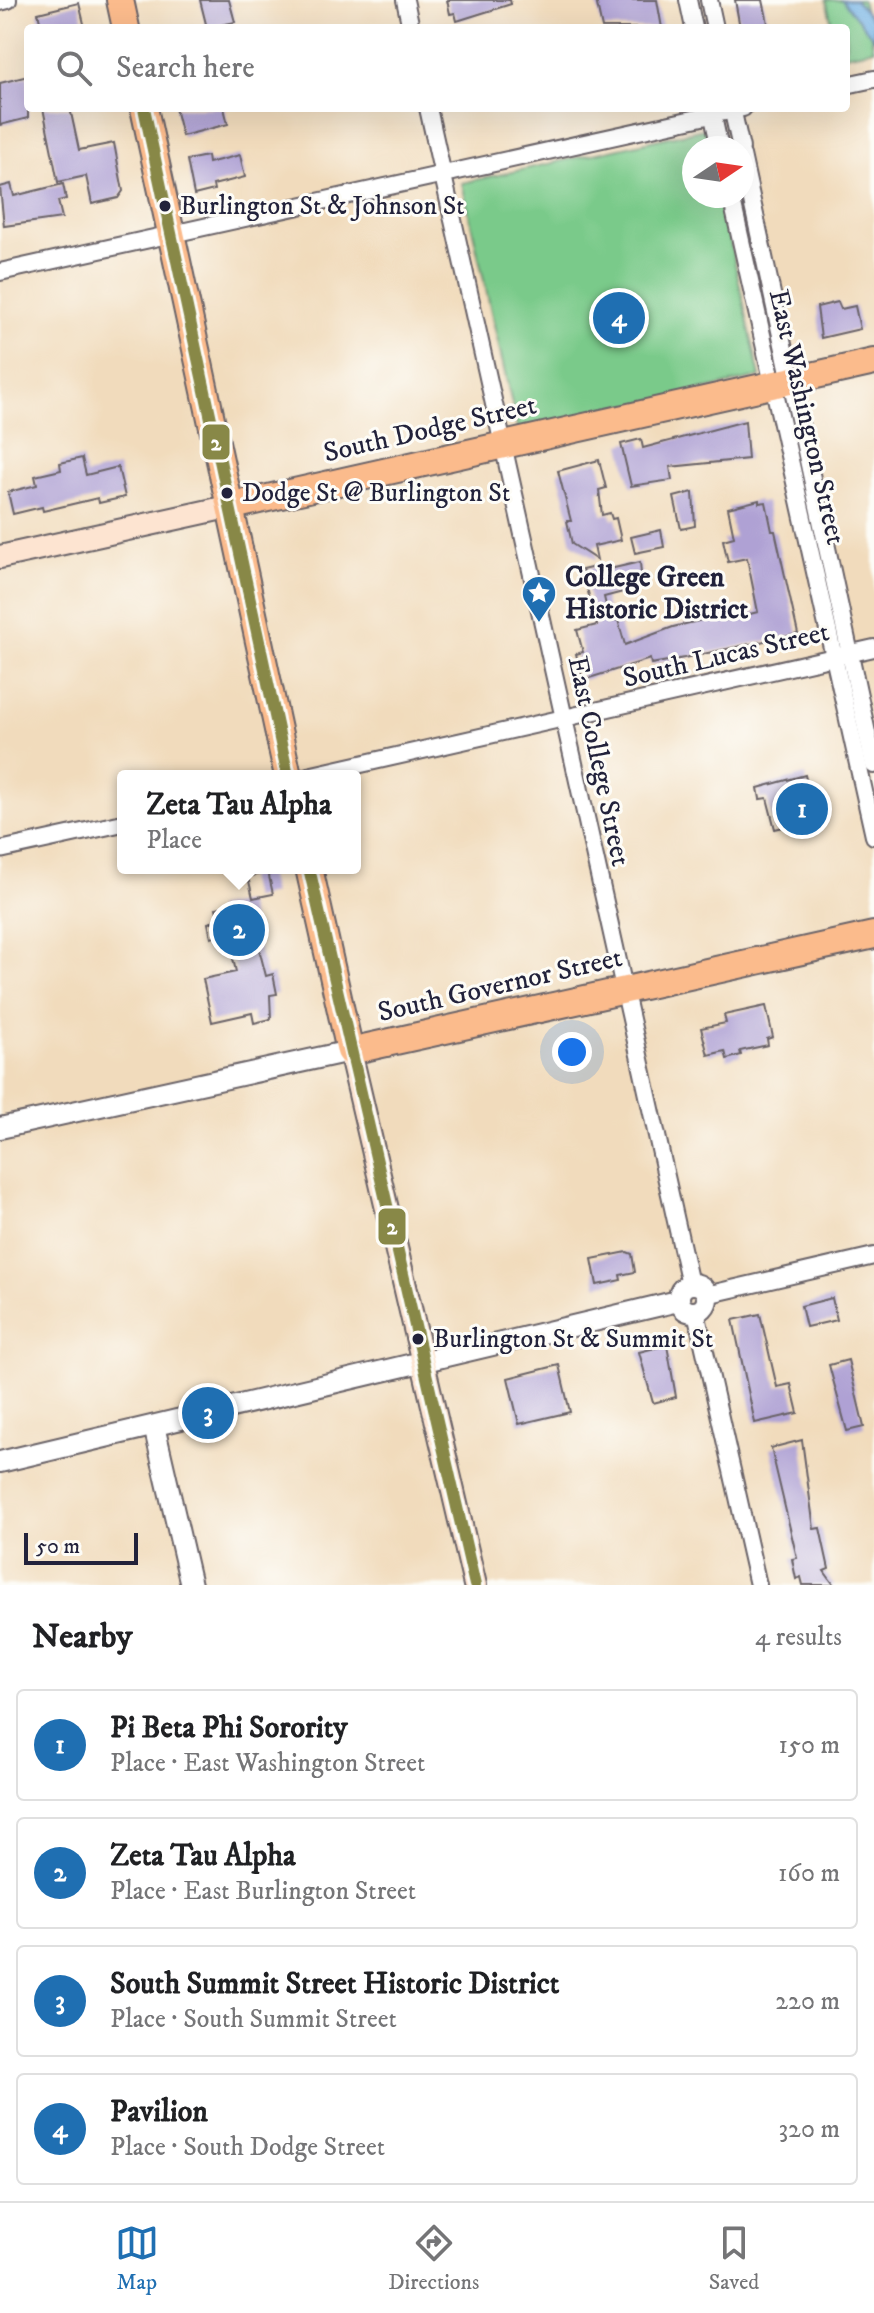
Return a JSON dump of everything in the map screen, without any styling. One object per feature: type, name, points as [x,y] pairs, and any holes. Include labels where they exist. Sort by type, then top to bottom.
[{"type":"main road","points":[[120,0],[125,24]]},
{"type":"main road","points":[[145,112],[287,770]]},
{"type":"main road","name":"South Dodge Street","points":[[0,557],[874,362]]},
{"type":"main road","points":[[310,874],[475,1585]]},
{"type":"main road","name":"South Governor Street","points":[[350,1051],[874,935]]},
{"type":"street","points":[[0,2],[8,0]]},
{"type":"street","points":[[405,0],[410,24]]},
{"type":"street","points":[[688,0],[693,24]]},
{"type":"street","points":[[709,0],[714,24]]},
{"type":"street","points":[[850,84],[874,79]]},
{"type":"street","name":"East College Street","points":[[429,112],[622,990],[758,1585]]},
{"type":"street","points":[[0,272],[708,112]]},
{"type":"street","points":[[712,112],[717,136]]},
{"type":"street","points":[[736,112],[739,136]]},
{"type":"street","name":"East Washington Street","points":[[734,208],[781,384],[842,655],[874,836]]},
{"type":"street","name":"East Washington Street","points":[[751,208],[781,384]]},
{"type":"street","name":"South Lucas Street","points":[[334,770],[874,648]]},
{"type":"street","name":"East Washington Street","points":[[842,655],[874,765]]},
{"type":"street","points":[[0,850],[117,824]]},
{"type":"street","name":"South Governor Street","points":[[0,1128],[350,1051]]},
{"type":"street","points":[[0,1462],[874,1256]]},
{"type":"street","points":[[154,1426],[191,1585]]},
{"type":"green space","points":[[826,0],[862,0],[874,49],[850,54],[850,24],[832,24]]},
{"type":"green space","points":[[705,129],[706,136],[682,136],[682,208],[723,208],[760,377],[518,431],[462,183]]},
{"type":"water","points":[[842,0],[855,0],[874,21],[874,39]]},
{"type":"building","points":[[200,0],[229,0],[235,22],[206,24]]},
{"type":"building","points":[[447,0],[510,0],[511,4],[457,21],[455,13],[450,14]]},
{"type":"building","points":[[596,0],[657,0],[661,24],[601,24]]},
{"type":"building","points":[[735,0],[763,0],[768,24],[739,24]]},
{"type":"building","points":[[79,3],[84,24],[41,24],[38,13]]},
{"type":"building","points":[[24,77],[24,112],[28,112],[28,118],[0,125],[0,83]]},
{"type":"building","points":[[44,112],[71,112],[79,150],[114,143],[123,191],[118,198],[92,204],[86,176],[58,182]]},
{"type":"building","points":[[176,112],[225,112],[228,124],[182,136]]},
{"type":"building","points":[[240,155],[245,177],[213,185],[214,190],[194,195],[187,160],[207,156],[208,163]]},
{"type":"building","points":[[11,184],[14,196],[63,184],[66,199],[58,201],[62,218],[4,226],[0,187]]},
{"type":"building","points":[[838,302],[841,309],[855,306],[860,329],[821,338],[817,307]]},
{"type":"building","points":[[619,310],[627,318],[619,326],[611,318]]},
{"type":"building","points":[[745,421],[748,459],[670,467],[672,480],[631,486],[621,444],[641,439],[643,448]]},
{"type":"building","points":[[82,458],[86,475],[118,467],[125,497],[99,503],[98,498],[43,511],[42,507],[13,514],[8,492],[37,485],[35,476],[61,470],[60,463]]},
{"type":"building","points":[[599,460],[606,488],[599,490],[602,515],[610,513],[612,519],[616,518],[621,540],[594,546],[597,560],[572,544],[567,521],[571,521],[558,471]]},
{"type":"building","points":[[693,492],[695,526],[681,529],[674,497]]},
{"type":"building","points":[[759,500],[759,503],[766,502],[772,531],[775,531],[798,634],[651,664],[650,659],[583,680],[576,654],[583,652],[577,630],[597,625],[582,570],[599,566],[601,571],[640,562],[642,587],[604,597],[610,622],[618,620],[625,645],[673,627],[723,615],[725,620],[758,612],[747,558],[728,562],[723,540],[734,537],[728,508]]},
{"type":"building","points":[[661,530],[664,547],[635,553],[631,537]]},
{"type":"building","points":[[805,775],[812,804],[820,802],[823,819],[813,821],[814,829],[794,833],[792,825],[775,829],[767,798],[760,799],[758,788]]},
{"type":"building","points":[[268,874],[273,894],[253,898],[248,877]]},
{"type":"building","points":[[247,902],[266,976],[273,974],[277,994],[270,995],[271,1019],[254,1023],[252,1013],[212,1022],[203,979],[236,972],[231,949],[226,950],[222,934],[211,937],[208,923],[219,920],[216,908]]},
{"type":"building","points":[[766,1006],[773,1037],[767,1039],[768,1045],[740,1051],[741,1055],[727,1059],[725,1051],[708,1055],[701,1028],[726,1023],[724,1015]]},
{"type":"building","points":[[627,1252],[632,1254],[635,1272],[620,1275],[621,1280],[597,1285],[592,1259]]},
{"type":"building","points":[[832,1298],[837,1320],[806,1327],[801,1306]]},
{"type":"building","points":[[760,1314],[777,1387],[791,1384],[798,1413],[755,1423],[733,1320]]},
{"type":"building","points":[[667,1345],[676,1397],[653,1403],[639,1352]]},
{"type":"building","points":[[848,1360],[864,1427],[847,1431],[829,1365]]},
{"type":"building","points":[[559,1365],[570,1412],[519,1424],[508,1378]]},
{"type":"building","points":[[802,1440],[814,1529],[820,1528],[829,1569],[824,1571],[834,1585],[803,1585],[801,1577],[796,1579],[792,1559],[797,1558],[771,1448]]},
{"type":"transit line","name":"2","points":[[145,112],[287,770]]},
{"type":"transit line","name":"2","points":[[310,874],[475,1585]]},
{"type":"place","name":"Burlington St & Johnson St","points":[[165,206]]},
{"type":"place","name":"Pavilion","points":[[619,318]]},
{"type":"place","name":"Dodge St @ Burlington St","points":[[227,493]]},
{"type":"place","name":"College Green Historic District","points":[[539,624]]},
{"type":"place","name":"Pi Beta Phi Sorority","points":[[802,809]]},
{"type":"place","name":"Zeta Tau Alpha","points":[[239,930]]},
{"type":"place","name":"Burlington St & Summit St","points":[[418,1339]]},
{"type":"place","name":"South Summit Street Historic District","points":[[208,1413]]}]
